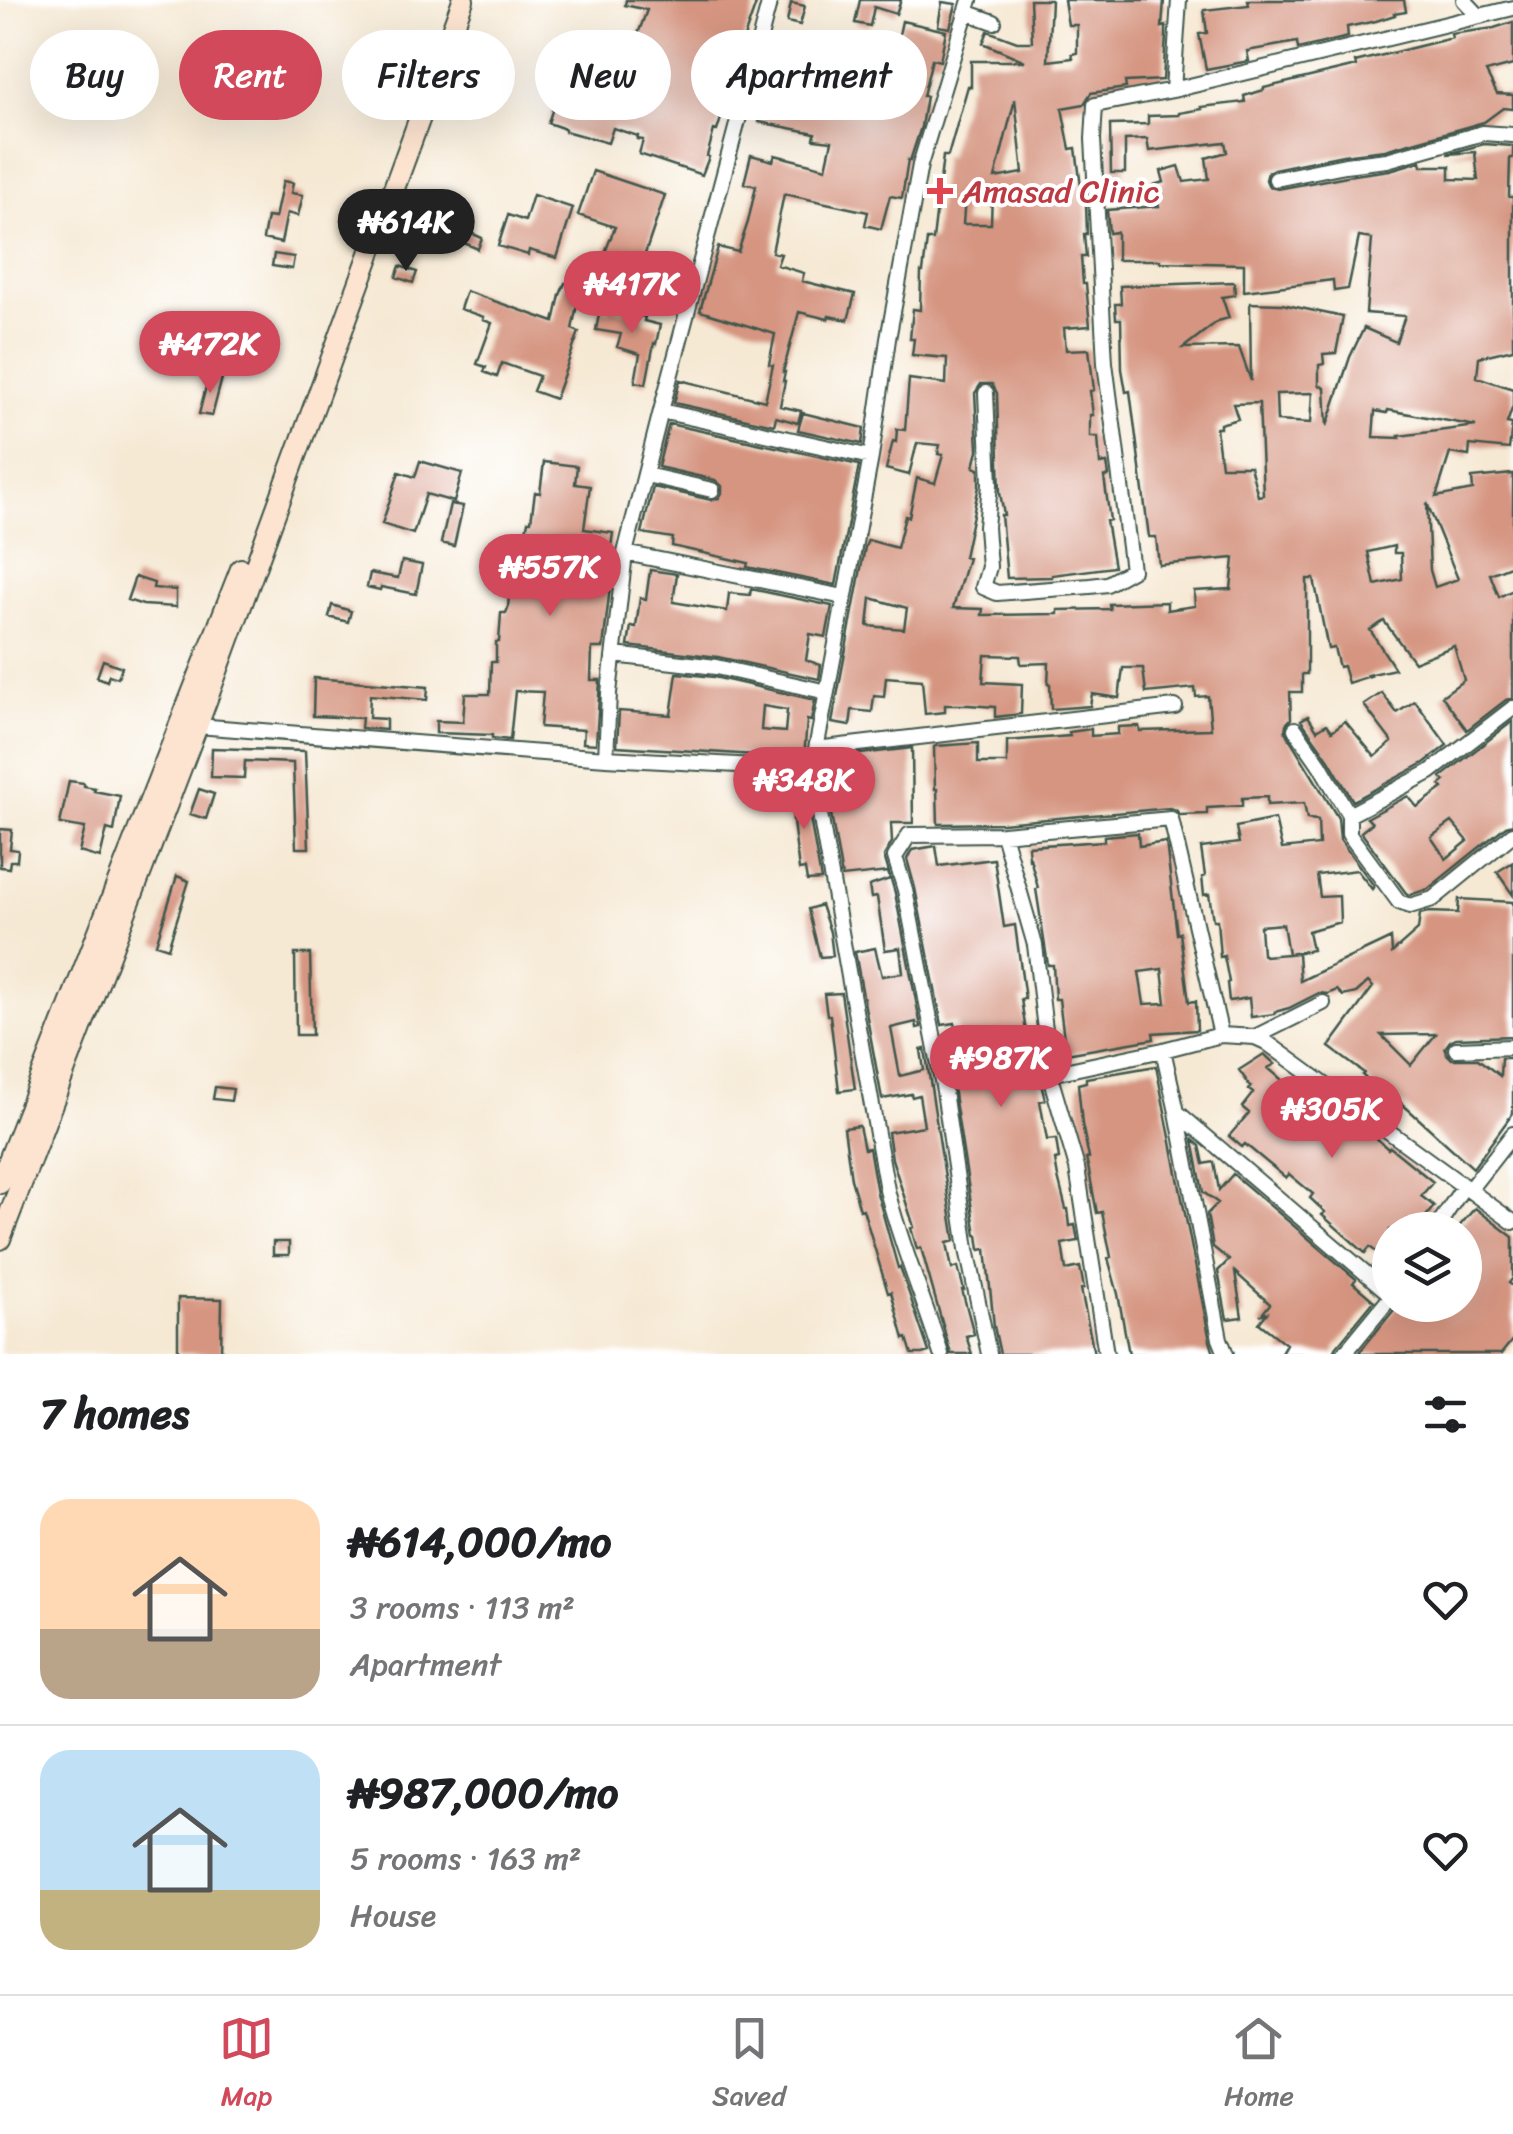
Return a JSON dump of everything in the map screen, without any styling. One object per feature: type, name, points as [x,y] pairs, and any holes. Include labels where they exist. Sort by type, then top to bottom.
[{"type":"street","points":[[0,1183],[270,495],[452,0]]},
{"type":"street","points":[[0,1238],[198,726],[462,0]]},
{"type":"street","points":[[606,758],[609,692],[626,553],[660,410],[770,0]]},
{"type":"street","points":[[1173,90],[1178,0]]},
{"type":"street","points":[[1464,0],[1478,16]]},
{"type":"street","points":[[941,1354],[887,1190],[812,769],[871,458],[920,165],[968,6],[994,22]]},
{"type":"street","points":[[986,394],[989,567],[982,587],[997,593],[1108,584],[1132,570],[1106,362],[1094,139],[1096,105],[1513,8]]},
{"type":"street","points":[[1276,179],[1388,160],[1483,133],[1513,136]]},
{"type":"street","points":[[660,410],[871,458]]},
{"type":"street","points":[[646,474],[712,490]]},
{"type":"street","points":[[626,553],[844,597]]},
{"type":"street","points":[[614,655],[716,667],[827,692]]},
{"type":"street","points":[[816,748],[1176,708]]},
{"type":"street","points":[[1349,814],[1430,772],[1513,708]]},
{"type":"street","points":[[198,726],[606,758],[812,769]]},
{"type":"street","points":[[1296,728],[1349,814],[1349,834],[1399,902],[1410,906],[1432,898],[1513,834]]},
{"type":"street","points":[[989,1354],[967,1249],[944,1091],[905,890],[895,857],[910,834],[1003,834],[1171,819],[1221,1034]]},
{"type":"street","points":[[1003,834],[1034,945],[1050,1074],[1076,1168],[1106,1354]]},
{"type":"street","points":[[1255,1037],[1324,1002]]},
{"type":"street","points":[[1050,1074],[1221,1034],[1255,1037],[1513,1222]]},
{"type":"street","points":[[1456,1049],[1513,1048]]},
{"type":"street","points":[[1163,1050],[1226,1354]]},
{"type":"street","points":[[1177,1112],[1372,1280]]},
{"type":"street","points":[[1448,1212],[1513,1134]]},
{"type":"street","points":[[1344,1354],[1372,1319]]},
{"type":"building","points":[[626,0],[743,0],[756,4],[747,30],[691,30],[691,120],[720,120],[702,175],[639,154],[643,140],[638,136],[613,128],[608,143],[548,123],[671,120],[671,30],[640,30],[647,10],[625,5]]},
{"type":"building","points":[[860,0],[901,0],[896,14],[874,7],[870,26],[855,23]]},
{"type":"building","points":[[1030,0],[1051,0],[1048,61],[1073,58],[1072,54],[1077,53],[1077,25],[1068,25],[1064,0],[1164,0],[1163,80],[1125,82],[1126,88],[1091,93],[1084,104],[1062,108],[1070,149],[1076,148],[1084,187],[1087,234],[1086,257],[1081,257],[1090,326],[1064,328],[1066,350],[1089,349],[1094,390],[1090,391],[1090,437],[1098,437],[1100,464],[1107,463],[1109,476],[1104,477],[1110,520],[1106,521],[1114,567],[1052,577],[1007,578],[997,393],[992,384],[981,384],[975,393],[978,450],[974,467],[979,469],[979,486],[964,557],[968,558],[953,608],[983,609],[982,615],[1058,614],[1058,610],[1110,609],[1109,604],[1167,602],[1167,610],[1195,606],[1194,591],[1231,589],[1234,558],[1159,565],[1156,537],[1149,537],[1130,391],[1126,392],[1122,369],[1121,319],[1116,319],[1115,304],[1121,304],[1120,286],[1234,282],[1235,295],[1222,297],[1229,318],[1218,321],[1183,348],[1239,347],[1251,381],[1250,303],[1282,304],[1343,317],[1336,353],[1323,354],[1324,364],[1319,365],[1327,426],[1364,328],[1396,342],[1405,316],[1366,313],[1372,239],[1359,237],[1348,289],[1334,291],[1333,280],[1244,291],[1244,264],[1117,260],[1117,232],[1109,233],[1107,210],[1159,206],[1153,185],[1164,182],[1161,171],[1179,166],[1184,182],[1209,179],[1206,158],[1227,152],[1225,142],[1149,151],[1147,139],[1125,140],[1125,173],[1111,173],[1110,125],[1148,124],[1148,116],[1179,115],[1201,107],[1245,102],[1244,96],[1264,88],[1356,66],[1355,62],[1452,38],[1451,34],[1513,22],[1513,65],[1486,72],[1497,94],[1513,95],[1513,109],[1503,108],[1484,122],[1385,150],[1274,169],[1268,172],[1266,180],[1269,187],[1278,189],[1421,161],[1422,166],[1450,166],[1450,179],[1478,180],[1475,152],[1447,154],[1484,144],[1513,146],[1509,197],[1513,197],[1513,349],[1479,357],[1477,377],[1513,389],[1507,423],[1512,424],[1509,449],[1470,445],[1469,456],[1450,453],[1436,497],[1473,490],[1472,478],[1513,474],[1513,565],[1490,574],[1499,597],[1513,590],[1513,698],[1467,730],[1442,696],[1464,680],[1454,646],[1414,662],[1384,621],[1370,630],[1395,669],[1348,683],[1334,648],[1328,649],[1314,579],[1307,579],[1307,674],[1302,674],[1302,692],[1290,692],[1291,719],[1285,731],[1338,818],[1340,840],[1374,886],[1372,889],[1357,870],[1317,875],[1320,897],[1339,896],[1340,922],[1308,931],[1312,950],[1289,954],[1298,953],[1300,981],[1391,938],[1392,953],[1418,930],[1420,914],[1458,913],[1459,899],[1513,902],[1513,1036],[1456,1038],[1445,1048],[1452,1059],[1478,1059],[1500,1076],[1501,1058],[1513,1058],[1513,1113],[1473,1168],[1386,1090],[1383,1094],[1364,1073],[1329,1047],[1373,987],[1368,982],[1356,993],[1319,993],[1275,1014],[1251,1017],[1249,998],[1229,1001],[1217,920],[1213,920],[1209,894],[1204,895],[1201,848],[1239,843],[1236,827],[1275,819],[1282,849],[1319,845],[1318,820],[1307,819],[1304,803],[1267,805],[1267,797],[1242,798],[1242,806],[1207,808],[1207,814],[1180,815],[1170,808],[1002,823],[938,824],[936,746],[978,743],[978,763],[1007,763],[1007,741],[1070,736],[1069,732],[1091,729],[1091,736],[1118,734],[1118,727],[1139,726],[1140,731],[1211,729],[1208,696],[1196,697],[1195,688],[1146,693],[1143,668],[1123,668],[1119,698],[1092,694],[1090,706],[1051,709],[1049,663],[1021,664],[1020,656],[985,655],[983,682],[1022,684],[1021,714],[995,717],[995,707],[945,705],[945,712],[925,714],[922,680],[886,677],[884,697],[874,696],[872,712],[852,710],[850,726],[832,723],[865,547],[868,540],[897,548],[905,516],[909,517],[917,478],[935,483],[943,455],[938,454],[940,445],[917,443],[909,475],[886,469],[897,429],[905,430],[909,379],[946,384],[947,358],[912,355],[914,339],[910,339],[913,309],[920,310],[927,240],[933,240],[943,156],[948,156],[968,86],[971,87],[971,61],[1025,61],[983,43],[988,31],[1017,42],[1032,42]],"holes":[[[1015,99],[1023,173],[995,178]],[[992,192],[991,224],[963,224],[965,197]],[[1313,393],[1311,423],[1277,421],[1276,394]],[[1259,403],[1263,495],[1258,496],[1250,466],[1221,466],[1216,428],[1238,419],[1233,404]],[[1388,410],[1476,426],[1400,438],[1373,437],[1375,411]],[[1427,503],[1458,579],[1435,587],[1430,570]],[[1394,546],[1394,553],[1401,553],[1402,579],[1375,585],[1368,552]],[[871,598],[907,608],[904,629],[868,626]],[[1283,924],[1288,954],[1265,956],[1260,926]],[[1436,1034],[1411,1065],[1381,1035]]]},
{"type":"building","points":[[1248,0],[1404,0],[1406,11],[1347,27],[1348,37],[1298,49],[1297,42],[1247,51],[1249,61],[1206,69],[1199,34],[1207,33],[1204,10],[1249,5]]},
{"type":"building","points":[[942,2],[956,4],[950,28],[938,26]]},
{"type":"building","points":[[791,3],[805,6],[800,25],[787,22]]},
{"type":"building","points":[[902,21],[946,31],[940,61],[932,59],[927,80],[927,30],[900,30]]},
{"type":"building","points":[[922,120],[908,160],[902,198],[890,196],[881,229],[865,225],[868,212],[784,194],[772,252],[781,254],[777,265],[804,273],[802,281],[855,294],[848,320],[799,312],[783,372],[780,406],[801,411],[798,423],[776,417],[774,425],[674,403],[680,380],[765,401],[775,334],[700,311],[718,247],[738,252],[748,222],[756,186],[744,183],[751,155],[773,161],[775,155],[826,168],[832,141],[814,139],[815,133],[759,122]]},
{"type":"building","points":[[593,171],[665,195],[645,254],[678,265],[669,295],[647,288],[646,292],[597,273],[615,227],[578,215]]},
{"type":"building","points":[[283,181],[293,183],[291,193],[303,195],[298,216],[287,213],[281,243],[263,239],[267,217],[275,218]]},
{"type":"building","points":[[533,195],[573,208],[557,258],[498,246],[508,215],[525,221]]},
{"type":"building","points":[[460,228],[482,238],[478,249],[455,239]]},
{"type":"building","points":[[274,254],[294,257],[292,269],[272,266]]},
{"type":"building","points":[[400,266],[417,272],[413,283],[396,277]]},
{"type":"building","points":[[565,283],[581,286],[572,329],[579,332],[555,399],[533,391],[539,376],[502,363],[497,377],[484,372],[486,367],[477,364],[492,323],[460,309],[466,291],[554,322]]},
{"type":"building","points":[[600,309],[633,312],[645,317],[644,321],[660,325],[646,384],[635,382],[640,354],[617,347],[621,334],[596,330]]},
{"type":"building","points":[[209,375],[222,378],[212,416],[199,414]]},
{"type":"building","points":[[803,413],[864,428],[862,444],[798,430]]},
{"type":"building","points":[[669,424],[859,465],[836,585],[747,567],[748,563],[672,546],[673,538],[642,533],[653,487],[711,500],[722,493],[722,486],[715,480],[658,467]]},
{"type":"building","points":[[420,461],[462,473],[454,502],[426,494],[413,534],[382,524],[399,472],[415,477]]},
{"type":"building","points":[[544,462],[577,466],[575,484],[590,486],[584,529],[613,533],[603,648],[592,648],[591,680],[600,680],[596,744],[583,743],[584,730],[540,727],[543,692],[515,691],[510,740],[492,735],[436,733],[436,721],[463,722],[465,694],[490,694],[491,662],[496,662],[501,613],[508,608],[510,581],[517,581]]},
{"type":"building","points":[[450,504],[463,506],[454,546],[441,543]]},
{"type":"building","points":[[402,561],[422,565],[416,594],[367,587],[370,573],[398,578]]},
{"type":"building","points":[[650,570],[677,574],[673,602],[727,611],[729,593],[750,595],[751,589],[832,606],[826,637],[810,634],[806,660],[821,665],[819,679],[718,657],[628,646],[631,626],[636,627],[640,598],[646,599]]},
{"type":"building","points":[[135,577],[154,583],[153,588],[176,590],[176,607],[127,600]]},
{"type":"building","points":[[332,605],[351,611],[348,622],[329,617]]},
{"type":"building","points":[[103,660],[122,667],[118,678],[109,675],[107,681],[97,677]]},
{"type":"building","points":[[677,673],[714,677],[815,700],[811,721],[807,720],[804,758],[617,746],[619,711],[671,715]],"holes":[[[763,706],[787,710],[785,732],[761,730]]]},
{"type":"building","points":[[314,678],[428,687],[427,700],[370,695],[369,718],[386,719],[386,730],[361,728],[362,718],[313,716]]},
{"type":"building","points":[[1382,693],[1397,713],[1415,701],[1447,745],[1424,763],[1353,801],[1301,720],[1308,716],[1317,730],[1327,724],[1332,731],[1345,721],[1375,757],[1392,742],[1364,705]]},
{"type":"building","points":[[1513,721],[1513,824],[1428,889],[1410,895],[1361,832],[1372,823],[1367,818],[1408,796],[1417,807],[1443,788],[1440,785],[1445,781],[1441,777]],"holes":[[[1452,822],[1468,841],[1446,859],[1431,837]]]},
{"type":"building","points":[[212,748],[305,751],[309,848],[296,848],[293,763],[245,761],[244,778],[211,777]]},
{"type":"building","points":[[912,748],[913,823],[891,823],[892,842],[884,856],[895,893],[921,1027],[917,1028],[916,1022],[891,1028],[900,1076],[924,1070],[921,1050],[925,1049],[955,1241],[947,1243],[952,1269],[958,1267],[974,1334],[966,1336],[972,1354],[951,1354],[921,1248],[917,1249],[888,1132],[924,1126],[919,1095],[882,1099],[855,952],[875,948],[882,976],[903,973],[900,948],[885,950],[877,897],[871,898],[869,886],[890,879],[888,872],[842,877],[824,774],[856,771],[852,755]]},
{"type":"building","points":[[790,778],[803,779],[821,880],[807,881],[805,869],[799,870]]},
{"type":"building","points":[[69,781],[120,796],[114,831],[107,829],[100,858],[79,852],[85,828],[60,824]]},
{"type":"building","points":[[199,789],[214,794],[206,819],[190,814]]},
{"type":"building","points":[[0,829],[12,830],[10,849],[18,850],[17,861],[10,861],[9,868],[0,867]]},
{"type":"building","points":[[1138,833],[1139,846],[1166,842],[1177,934],[1180,933],[1189,1002],[1196,1001],[1197,1030],[1153,1033],[1154,1039],[1066,1054],[1053,965],[1048,965],[1028,846],[1104,841],[1104,836]],"holes":[[[1162,969],[1166,1003],[1144,1004],[1139,972]]]},
{"type":"building","points":[[936,846],[939,866],[994,859],[1004,927],[1015,925],[1028,1045],[1035,1045],[1045,1100],[1040,1101],[1047,1140],[1056,1139],[1058,1177],[1070,1226],[1075,1225],[1078,1241],[1062,1244],[1066,1270],[1080,1267],[1094,1354],[1000,1354],[986,1249],[980,1250],[976,1235],[947,1049],[961,1048],[955,1023],[942,1025],[907,859],[912,850]]},
{"type":"building","points":[[1513,862],[1513,895],[1497,872]]},
{"type":"building","points":[[177,876],[189,881],[168,948],[156,944]]},
{"type":"building","points":[[821,905],[833,956],[820,957],[808,909]]},
{"type":"building","points":[[295,954],[310,954],[312,1035],[296,1035]]},
{"type":"building","points":[[841,993],[855,1089],[839,1091],[824,994]]},
{"type":"building","points":[[1264,1054],[1275,1064],[1268,1068],[1316,1109],[1321,1103],[1333,1113],[1337,1107],[1433,1182],[1421,1196],[1434,1206],[1429,1212],[1372,1212],[1372,1249],[1365,1253],[1322,1215],[1325,1212],[1310,1198],[1313,1194],[1229,1136],[1249,1113],[1242,1107],[1253,1093],[1239,1070]]},
{"type":"building","points":[[1156,1066],[1214,1354],[1129,1354],[1102,1212],[1097,1213],[1086,1159],[1089,1158],[1078,1084],[1086,1082],[1086,1078]]},
{"type":"building","points":[[215,1087],[233,1089],[231,1101],[213,1099]]},
{"type":"building","points":[[859,1126],[864,1149],[869,1148],[898,1268],[929,1352],[912,1354],[907,1338],[904,1339],[863,1209],[860,1210],[844,1128]]},
{"type":"building","points":[[1193,1140],[1200,1146],[1204,1164],[1214,1162],[1219,1190],[1233,1174],[1356,1279],[1353,1283],[1372,1303],[1334,1354],[1280,1354],[1286,1344],[1259,1323],[1270,1304],[1235,1272],[1242,1317],[1227,1319],[1218,1271],[1229,1260],[1213,1247],[1207,1214],[1218,1203],[1203,1192]]},
{"type":"building","points":[[1482,1213],[1513,1237],[1513,1278],[1509,1283],[1513,1286],[1513,1339],[1501,1354],[1358,1354],[1384,1322],[1482,1322]]},
{"type":"building","points":[[273,1242],[289,1242],[289,1255],[273,1255]]},
{"type":"building","points":[[178,1298],[222,1299],[221,1354],[178,1354]]},
{"type":"place","name":"Amasad Clinic","points":[[940,191]]}]
